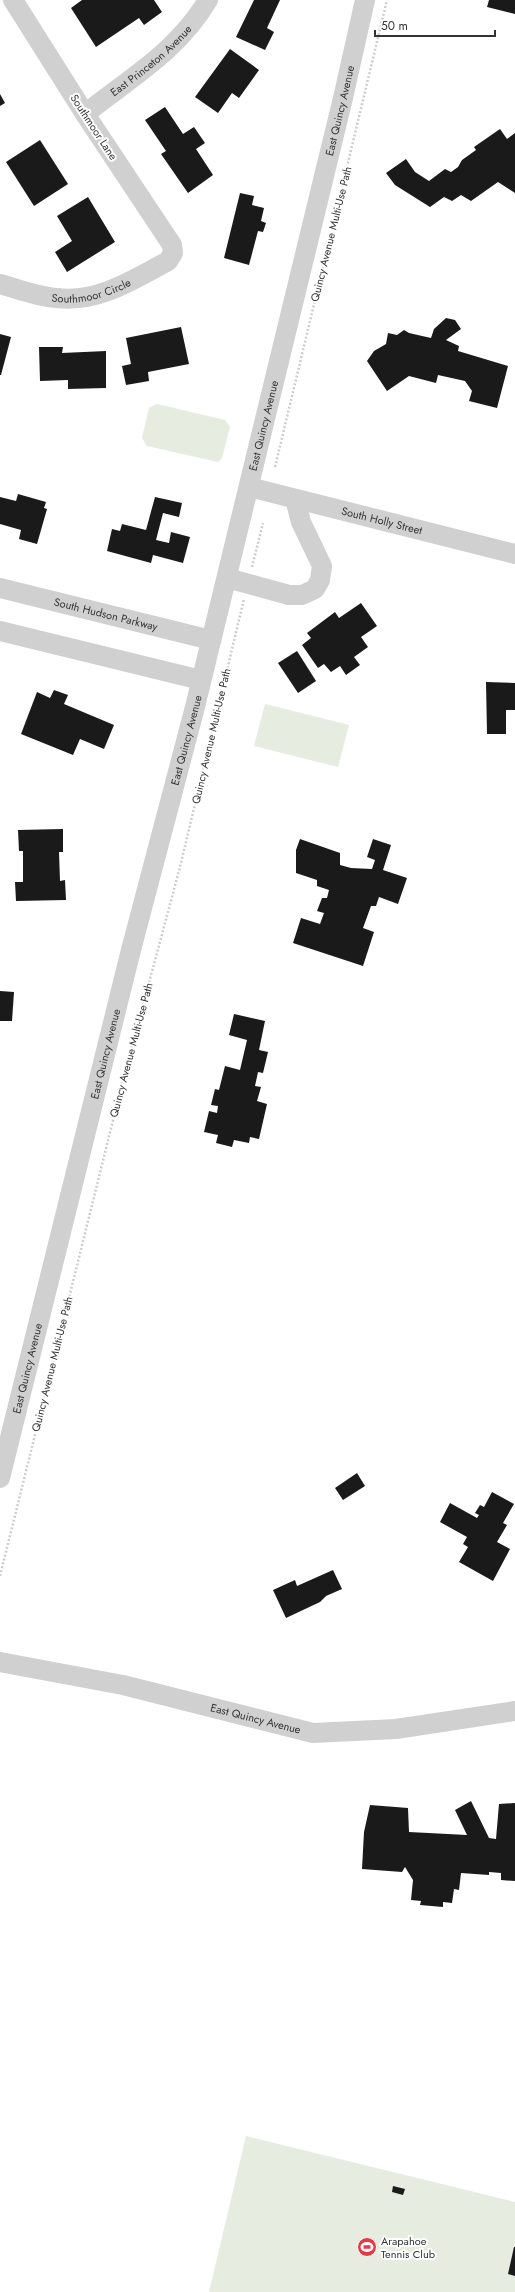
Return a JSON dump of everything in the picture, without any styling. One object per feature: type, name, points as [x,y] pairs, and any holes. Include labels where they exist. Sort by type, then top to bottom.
[{"type":"street","name":"Southmoor Lane","points":[[13,0],[85,114],[172,245],[173,253]]},
{"type":"street","name":"East Princeton Avenue","points":[[85,114],[164,55],[189,29],[208,0]]},
{"type":"street","name":"East Quincy Avenue","points":[[0,1478],[131,950],[227,578],[365,0]]},
{"type":"street","name":"Southmoor Circle","points":[[0,284],[56,298],[77,299],[96,296],[118,287],[168,261],[173,253]]},
{"type":"street","name":"South Holly Street","points":[[249,488],[515,554]]},
{"type":"street","points":[[227,578],[248,582],[289,595],[302,595],[315,589],[320,580],[322,566],[301,522],[295,499]]},
{"type":"street","name":"South Hudson Parkway","points":[[0,588],[211,640]]},
{"type":"street","points":[[0,630],[201,680]]},
{"type":"street","name":"East Quincy Avenue","points":[[0,1662],[123,1684],[313,1733],[396,1729],[515,1711]]},
{"type":"path","name":"Quincy Avenue Multi-Use Path","points":[[275,467],[387,0]]},
{"type":"path","name":"Quincy Avenue Multi-Use Path","points":[[0,1576],[122,1083],[180,865],[263,523]]},
{"type":"shaded area","points":[[157,404],[225,420],[230,427],[222,458],[218,462],[147,446],[142,438],[149,408]]},
{"type":"shaded area","points":[[265,704],[349,725],[338,767],[254,746]]},
{"type":"shaded area","name":"Arapahoe Tennis Club","points":[[246,2136],[515,2202],[515,2292],[209,2292]]},
{"type":"building","points":[[82,0],[154,0],[162,12],[144,25],[139,18],[96,47],[71,8]]},
{"type":"building","points":[[254,0],[280,0],[267,28],[274,32],[265,50],[236,37]]},
{"type":"building","points":[[489,0],[515,0],[515,14],[487,7]]},
{"type":"building","points":[[230,49],[259,70],[239,98],[232,93],[218,113],[195,97]]},
{"type":"building","points":[[0,94],[5,103],[0,106]]},
{"type":"building","points":[[165,107],[183,134],[194,127],[205,143],[196,149],[213,175],[188,193],[161,154],[166,151],[145,120]]},
{"type":"building","points":[[500,129],[507,139],[515,133],[515,193],[498,182],[471,201],[461,195],[452,201],[444,197],[430,207],[395,185],[386,173],[406,159],[415,172],[429,181],[445,169],[451,172],[458,167],[462,160],[476,150],[474,147]]},
{"type":"building","points":[[40,140],[68,184],[34,206],[6,162]]},
{"type":"building","points":[[240,193],[254,196],[252,205],[264,208],[261,221],[266,223],[263,232],[258,231],[249,265],[224,258]]},
{"type":"building","points":[[88,197],[115,242],[67,272],[55,252],[72,241],[57,216]]},
{"type":"building","points":[[446,318],[455,320],[461,329],[446,340],[459,346],[458,351],[508,366],[497,408],[469,401],[472,391],[465,381],[438,375],[436,383],[409,376],[387,391],[367,361],[374,351],[386,344],[388,333],[397,335],[404,330],[409,333],[431,338],[434,329]]},
{"type":"building","points":[[181,327],[189,364],[148,372],[149,381],[126,385],[122,366],[131,364],[126,338]]},
{"type":"building","points":[[0,334],[11,337],[1,375],[0,375]]},
{"type":"building","points":[[39,347],[63,347],[62,353],[106,351],[106,388],[68,389],[68,380],[40,381]]},
{"type":"building","points":[[18,494],[46,502],[44,508],[47,509],[37,544],[19,539],[21,530],[0,524],[0,497],[16,501]]},
{"type":"building","points":[[155,497],[182,503],[179,517],[163,513],[156,540],[169,543],[171,532],[190,537],[183,563],[153,555],[151,563],[107,551],[112,529],[120,531],[122,524],[146,530]]},
{"type":"building","points":[[361,603],[377,626],[361,637],[368,647],[354,657],[360,665],[346,675],[340,666],[331,672],[324,664],[318,668],[302,645],[311,638],[307,633],[335,612],[339,618]]},
{"type":"building","points":[[297,651],[316,681],[298,693],[278,663]]},
{"type":"building","points":[[486,682],[515,683],[515,710],[506,710],[506,734],[487,734]]},
{"type":"building","points":[[54,690],[68,695],[64,704],[114,725],[104,749],[80,739],[73,755],[21,734],[37,692],[50,698]]},
{"type":"building","points":[[63,829],[63,852],[59,852],[60,881],[65,880],[66,900],[16,901],[15,882],[23,882],[23,851],[19,851],[18,830]]},
{"type":"building","points":[[300,839],[340,853],[340,865],[351,868],[372,869],[375,860],[367,857],[373,839],[391,845],[383,870],[407,878],[398,904],[379,897],[376,906],[371,906],[363,928],[374,932],[363,966],[293,943],[301,918],[320,924],[324,913],[317,911],[322,898],[327,898],[329,890],[317,886],[317,880],[296,873],[296,850]]},
{"type":"building","points":[[0,991],[14,992],[12,1021],[0,1021]]},
{"type":"building","points":[[234,1014],[265,1021],[259,1050],[268,1052],[263,1073],[258,1072],[255,1086],[261,1087],[257,1101],[267,1104],[259,1139],[250,1137],[249,1143],[234,1140],[232,1147],[216,1143],[218,1135],[204,1132],[209,1111],[217,1113],[218,1106],[211,1105],[215,1089],[219,1090],[225,1066],[240,1070],[247,1040],[229,1035]]},
{"type":"building","points":[[357,1473],[365,1486],[343,1500],[335,1488]]},
{"type":"building","points":[[492,1492],[514,1504],[503,1523],[507,1525],[497,1542],[510,1549],[493,1581],[459,1562],[468,1547],[463,1544],[467,1537],[440,1522],[450,1503],[477,1518],[479,1515],[475,1513],[480,1505],[484,1507]]},
{"type":"building","points":[[333,1570],[342,1589],[326,1596],[320,1602],[286,1618],[273,1590],[295,1580],[297,1586]]},
{"type":"building","points":[[471,1801],[489,1838],[496,1839],[499,1804],[515,1803],[515,1881],[501,1880],[501,1873],[489,1872],[489,1875],[461,1873],[459,1890],[454,1889],[452,1903],[443,1902],[443,1907],[420,1905],[421,1901],[411,1900],[413,1880],[405,1867],[402,1872],[362,1869],[364,1832],[370,1805],[408,1808],[409,1832],[467,1835],[455,1810]]},
{"type":"building","points":[[393,2186],[405,2189],[403,2195],[392,2192]]},
{"type":"building","points":[[515,2247],[515,2276],[508,2274]]},
{"type":"place","name":"Arapahoe Tennis Club","points":[[367,2247]]}]
